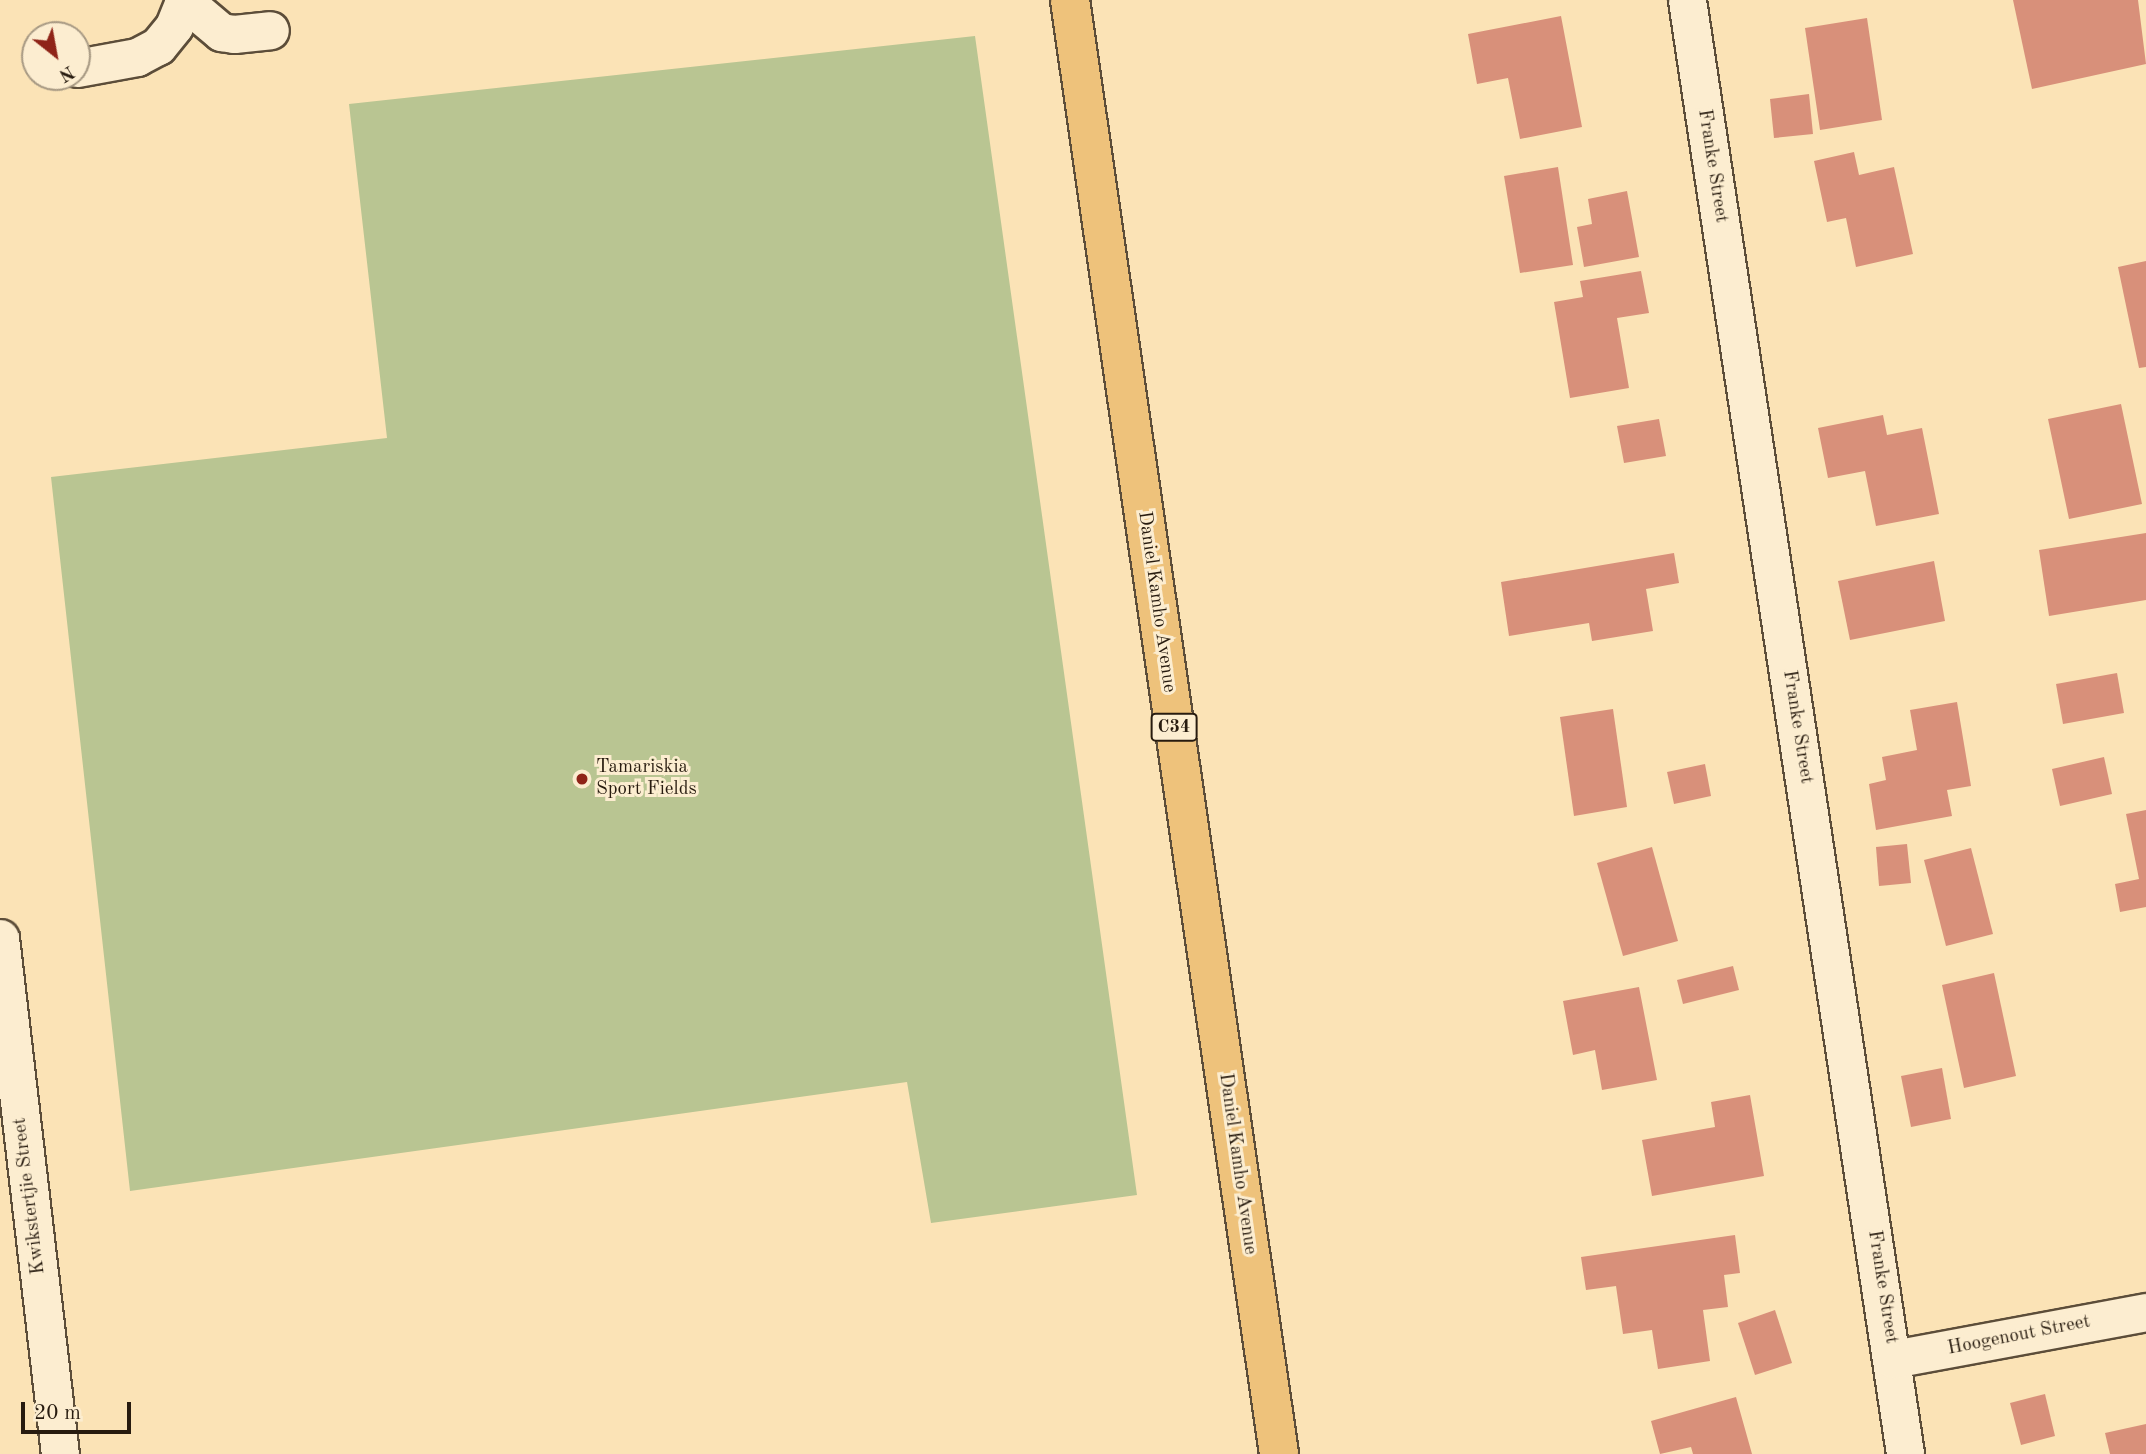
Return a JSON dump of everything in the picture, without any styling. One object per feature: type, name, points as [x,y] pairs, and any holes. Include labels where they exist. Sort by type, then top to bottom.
[{"type":"main road","name":"Daniel Kamho Avenue","points":[[1070,0],[1279,1454]]},
{"type":"street","name":"Franke Street","points":[[1687,0],[1893,1359],[1905,1454]]},
{"type":"street","points":[[91,65],[137,57],[158,46],[174,26],[183,1],[221,32],[234,34],[270,30]]},
{"type":"street","name":"Kwikstertjie Street","points":[[0,938],[60,1454]]},
{"type":"street","name":"Hoogenout Street","points":[[1893,1359],[2146,1312]]},
{"type":"green space","name":"Tamariskia Sport Fields","points":[[975,36],[1137,1195],[931,1223],[907,1082],[130,1191],[51,477],[387,438],[349,104]]},
{"type":"building","points":[[2013,0],[2138,0],[2146,64],[2032,89]]},
{"type":"building","points":[[1561,16],[1582,127],[1520,139],[1508,78],[1477,84],[1468,34]]},
{"type":"building","points":[[1867,18],[1882,120],[1820,130],[1805,28]]},
{"type":"building","points":[[1809,94],[1813,134],[1774,138],[1770,99]]},
{"type":"building","points":[[1854,152],[1859,175],[1894,167],[1913,254],[1856,267],[1846,218],[1827,222],[1814,161]]},
{"type":"building","points":[[1558,167],[1573,265],[1520,273],[1504,176]]},
{"type":"building","points":[[1627,191],[1639,257],[1584,267],[1577,227],[1592,224],[1588,199]]},
{"type":"building","points":[[2146,261],[2146,367],[2139,368],[2118,267]]},
{"type":"building","points":[[1641,271],[1649,313],[1617,318],[1629,388],[1570,398],[1554,302],[1583,297],[1580,281]]},
{"type":"building","points":[[2121,404],[2142,504],[2069,519],[2048,419]]},
{"type":"building","points":[[1883,415],[1887,435],[1922,428],[1939,514],[1876,526],[1865,471],[1828,478],[1818,428]]},
{"type":"building","points":[[1659,419],[1666,456],[1624,463],[1617,426]]},
{"type":"building","points":[[2146,533],[2146,600],[2049,616],[2039,550]]},
{"type":"building","points":[[1674,553],[1679,583],[1646,589],[1653,631],[1592,641],[1589,623],[1509,636],[1501,582]]},
{"type":"building","points":[[1934,561],[1945,621],[1850,640],[1838,581]]},
{"type":"building","points":[[2117,673],[2124,713],[2063,724],[2056,684]]},
{"type":"building","points":[[1957,702],[1971,786],[1947,790],[1952,816],[1876,830],[1869,784],[1886,780],[1882,757],[1917,750],[1910,710]]},
{"type":"building","points":[[1613,709],[1627,807],[1574,816],[1560,717]]},
{"type":"building","points":[[2104,757],[2112,794],[2060,806],[2052,769]]},
{"type":"building","points":[[1705,764],[1711,796],[1674,804],[1667,772]]},
{"type":"building","points":[[2146,810],[2146,907],[2120,912],[2115,884],[2139,879],[2126,814]]},
{"type":"building","points":[[1907,844],[1911,883],[1879,886],[1876,847]]},
{"type":"building","points":[[1652,847],[1678,941],[1623,956],[1597,863]]},
{"type":"building","points":[[1971,848],[1993,934],[1946,946],[1924,860]]},
{"type":"building","points":[[1733,966],[1739,990],[1683,1004],[1677,980]]},
{"type":"building","points":[[1994,973],[2016,1076],[1964,1088],[1942,985]]},
{"type":"building","points":[[1639,987],[1657,1080],[1602,1090],[1595,1050],[1573,1055],[1563,1001]]},
{"type":"building","points":[[1942,1068],[1951,1119],[1911,1127],[1901,1076]]},
{"type":"building","points":[[1750,1095],[1764,1176],[1652,1196],[1642,1140],[1715,1127],[1711,1102]]},
{"type":"building","points":[[1735,1235],[1740,1273],[1724,1275],[1728,1307],[1703,1310],[1710,1361],[1658,1369],[1652,1330],[1623,1334],[1616,1286],[1586,1290],[1581,1257]]},
{"type":"building","points":[[1775,1310],[1792,1363],[1755,1375],[1738,1323]]},
{"type":"building","points":[[2045,1394],[2055,1436],[2021,1445],[2010,1403]]},
{"type":"building","points":[[1736,1397],[1752,1454],[1693,1454],[1691,1447],[1660,1454],[1651,1421]]},
{"type":"building","points":[[2146,1424],[2146,1454],[2110,1454],[2105,1433]]},
{"type":"place","name":"Tamariskia Sport Fields","points":[[582,779]]}]
